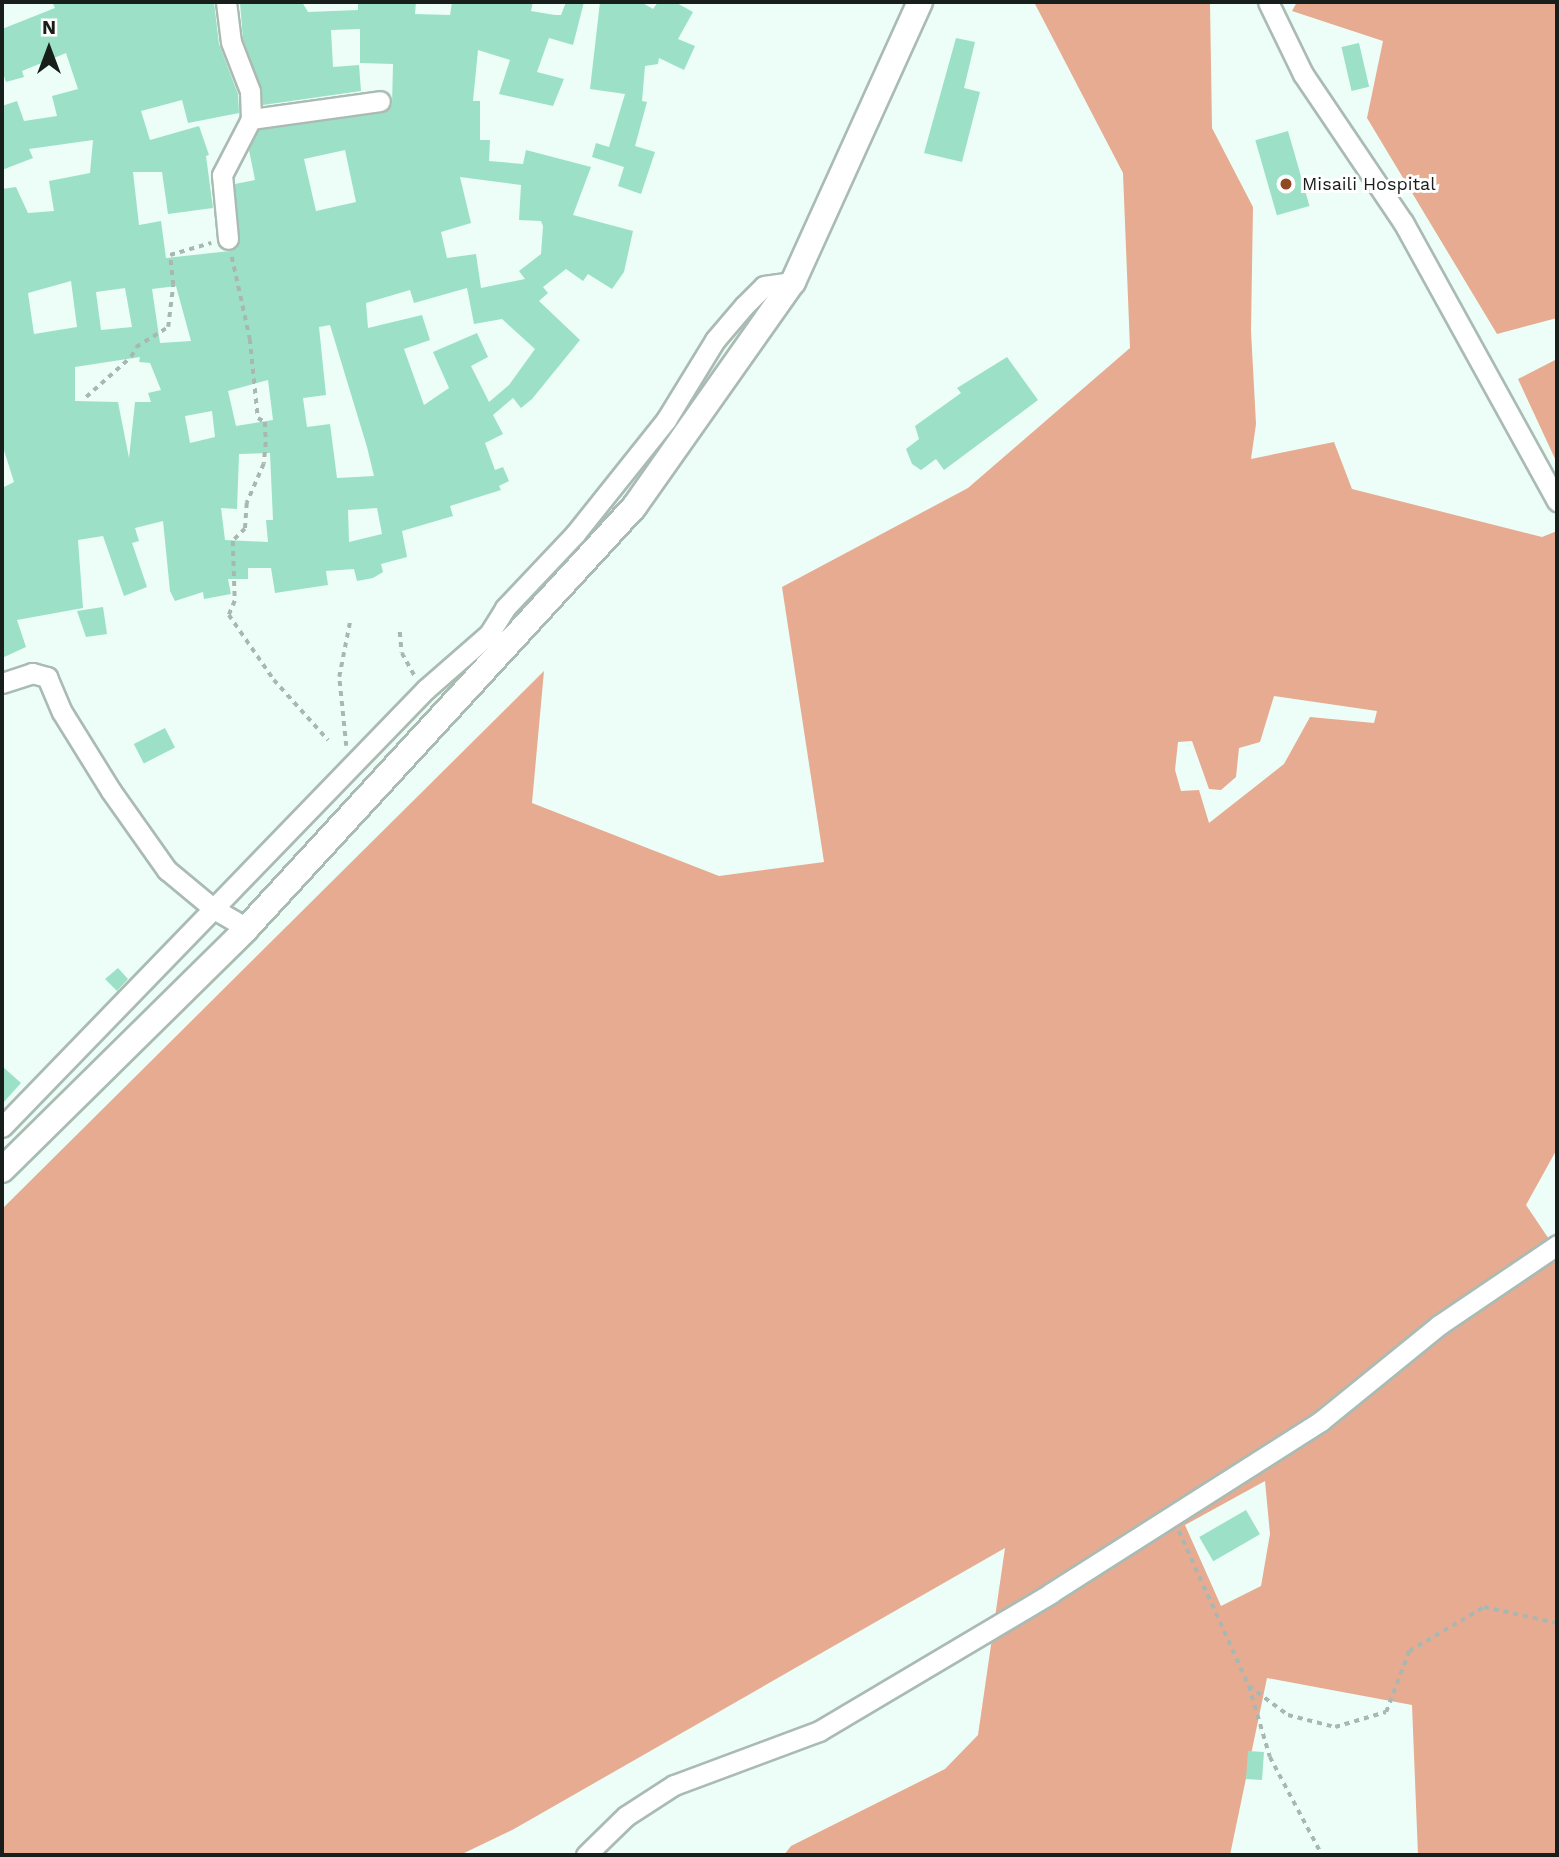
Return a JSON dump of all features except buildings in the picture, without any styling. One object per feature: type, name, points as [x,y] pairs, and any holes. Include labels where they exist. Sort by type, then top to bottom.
[{"type":"main road","points":[[2,1170],[247,928],[634,507],[793,282],[920,2]]},
{"type":"street","points":[[226,2],[231,42],[250,92],[251,120],[222,175],[228,239]]},
{"type":"street","points":[[1268,2],[1303,74],[1403,222],[1557,501]]},
{"type":"street","points":[[251,120],[380,101]]},
{"type":"street","points":[[30,1143],[4,1122],[424,692],[489,634],[505,608],[575,534],[666,420],[715,340],[744,306],[764,286],[793,282]]},
{"type":"street","points":[[2,682],[32,673],[47,677],[69,724],[159,859],[214,909],[247,928]]},
{"type":"street","points":[[586,1855],[626,1816],[674,1786],[819,1731],[1172,1516],[1321,1421],[1440,1325],[1557,1245]]},
{"type":"path","points":[[86,397],[131,357],[136,347],[168,327],[173,285],[170,255],[228,239],[250,339],[258,418],[265,422],[266,442],[264,464],[247,503],[245,529],[233,541],[235,601],[229,615],[274,680],[328,740]]},
{"type":"path","points":[[349,768],[339,688],[350,621]]},
{"type":"path","points":[[400,632],[402,653],[424,692]]},
{"type":"path","points":[[1172,1516],[1249,1686],[1270,1757],[1322,1855]]},
{"type":"path","points":[[1249,1686],[1288,1715],[1335,1727],[1386,1713],[1409,1651],[1484,1607],[1557,1623]]},
{"type":"shaded area","points":[[1034,2],[1210,2],[1212,128],[1253,207],[1251,331],[1256,424],[1251,459],[1334,442],[1352,489],[1542,537],[1557,531],[1557,1149],[1526,1205],[1557,1251],[1557,1855],[1418,1855],[1412,1705],[1267,1678],[1230,1855],[784,1855],[791,1846],[945,1769],[978,1735],[1005,1548],[514,1829],[460,1855],[2,1855],[2,1209],[544,671],[532,803],[719,876],[824,862],[782,587],[968,488],[1130,348],[1123,173]],"holes":[[[1274,696],[1377,711],[1374,723],[1310,717],[1284,764],[1209,823],[1199,790],[1181,791],[1175,770],[1178,742],[1192,741],[1209,789],[1221,790],[1236,777],[1239,748],[1260,742]],[[1265,1481],[1270,1534],[1261,1586],[1221,1606],[1185,1525]]]},
{"type":"shaded area","points":[[1297,2],[1557,2],[1557,318],[1497,334],[1367,118],[1383,41],[1292,11]]},
{"type":"shaded area","points":[[1557,359],[1557,463],[1518,379]]},
{"type":"place","name":"Misaili Hospital","points":[[1286,184]]}]
